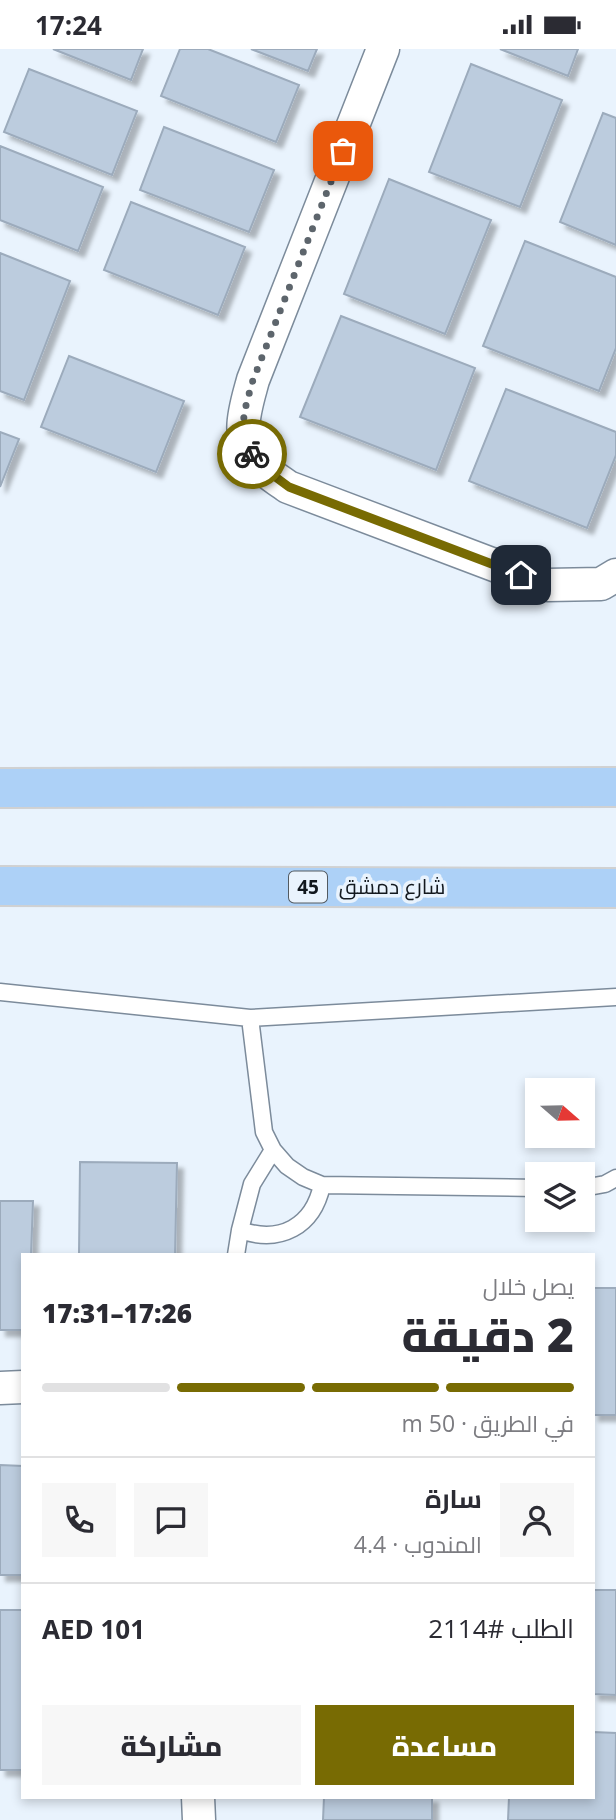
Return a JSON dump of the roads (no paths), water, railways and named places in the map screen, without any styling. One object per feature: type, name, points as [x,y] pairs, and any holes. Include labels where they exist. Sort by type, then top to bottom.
[{"type":"main road","points":[[0,787],[616,787]]},
{"type":"main road","name":"شارع دمشق","points":[[0,886],[616,887]]},
{"type":"street","points":[[383,49],[253,380],[243,417],[245,443],[258,464],[289,487],[547,585],[601,584],[616,575]]},
{"type":"street","points":[[0,1388],[21,1387]]},
{"type":"street","points":[[198,1799],[198,1820]]},
{"type":"lane","points":[[0,992],[250,1018],[616,997]]},
{"type":"lane","points":[[250,1018],[264,1132],[287,1166],[303,1177],[322,1185],[525,1188]]},
{"type":"lane","points":[[236,1253],[252,1184],[274,1150]]},
{"type":"lane","points":[[595,1186],[616,1178]]},
{"type":"lane","points":[[240,1230],[267,1236],[293,1229],[313,1211],[322,1185]]}]
